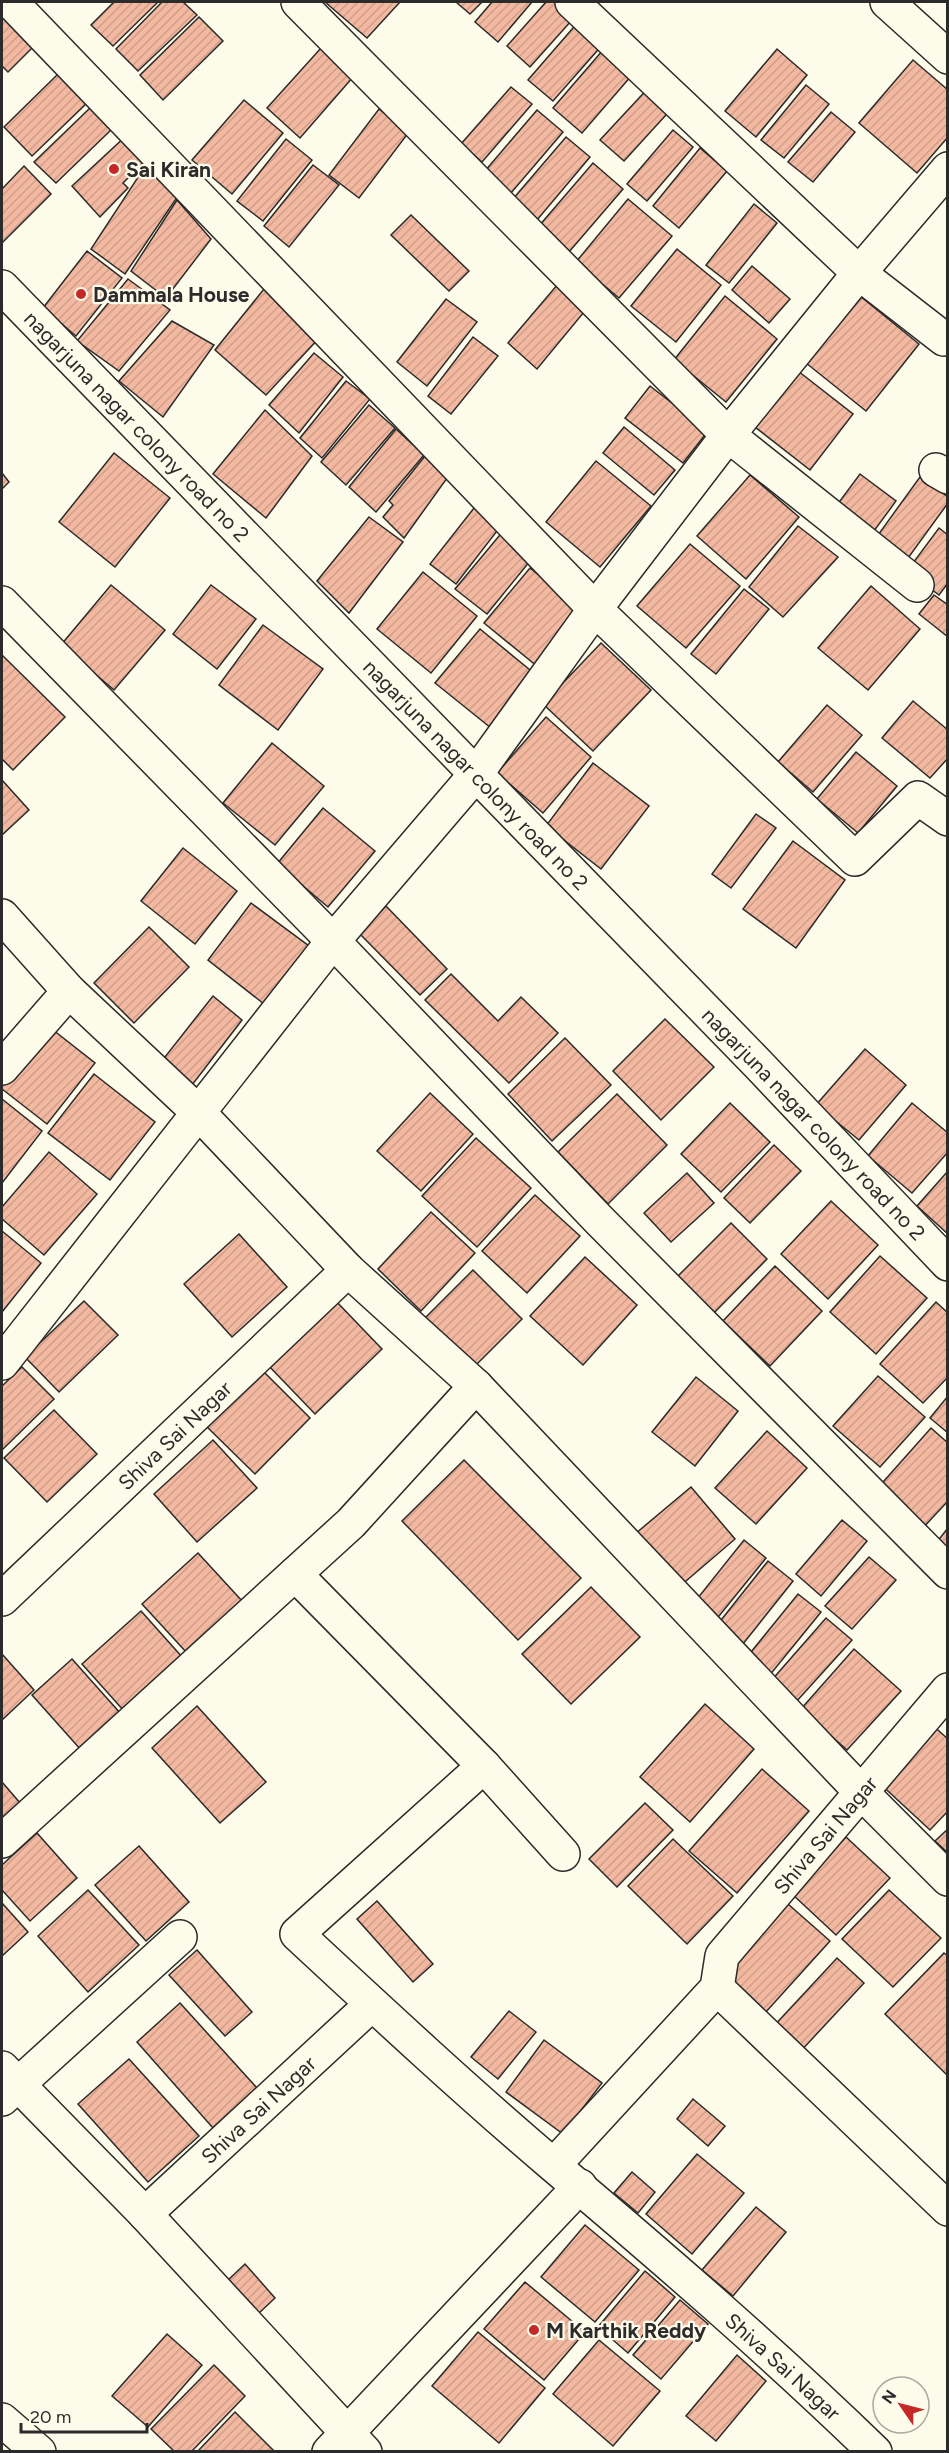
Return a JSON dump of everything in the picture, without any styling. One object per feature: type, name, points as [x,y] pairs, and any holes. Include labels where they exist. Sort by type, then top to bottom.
[{"type":"street","points":[[11,2],[595,609],[855,859],[918,798],[948,819]]},
{"type":"street","points":[[298,2],[728,435],[917,585]]},
{"type":"street","points":[[572,2],[859,273],[944,339]]},
{"type":"street","points":[[887,2],[948,57]]},
{"type":"street","points":[[2,1363],[333,941],[476,774],[595,609],[728,435],[859,273],[948,170]]},
{"type":"street","name":"nagarjuna nagar colony road no 2","points":[[2,287],[757,1063],[948,1264]]},
{"type":"street","points":[[2,603],[333,941],[599,1220],[948,1572]]},
{"type":"street","points":[[2,916],[69,990],[199,1113],[348,1270],[476,1386],[861,1792],[948,1880]]},
{"type":"street","points":[[2,1068],[69,990]]},
{"type":"street","name":"Shiva Sai Nagar","points":[[2,1599],[348,1270]]},
{"type":"street","points":[[2,1841],[351,1523],[476,1386]]},
{"type":"street","points":[[295,1574],[484,1766],[563,1854]]},
{"type":"street","name":"Shiva Sai Nagar","points":[[717,1988],[722,1956],[948,1690]]},
{"type":"street","name":"Shiva Sai Nagar","points":[[484,1766],[297,1934],[554,2166],[580,2186],[814,2393],[875,2451]]},
{"type":"street","points":[[180,1937],[7,2084],[145,2214],[347,2446],[580,2186]]},
{"type":"street","points":[[554,2166],[717,1988],[948,2209]]},
{"type":"street","name":"Shiva Sai Nagar","points":[[145,2214],[372,2004]]},
{"type":"street","points":[[2,2420],[39,2451]]},
{"type":"building","points":[[114,2],[158,2],[113,46],[91,25]]},
{"type":"building","points":[[162,2],[183,2],[197,15],[138,71],[116,49]]},
{"type":"building","points":[[325,2],[400,2],[367,38]]},
{"type":"building","points":[[456,2],[482,2],[470,14]]},
{"type":"building","points":[[492,2],[532,2],[498,42],[475,22]]},
{"type":"building","points":[[546,2],[570,2],[580,11],[530,67],[507,46]]},
{"type":"building","points":[[2,11],[36,44],[8,72],[2,66]]},
{"type":"building","points":[[199,17],[223,41],[163,100],[140,75]]},
{"type":"building","points":[[579,21],[604,43],[553,101],[528,80]]},
{"type":"building","points":[[609,43],[638,68],[582,133],[553,108]]},
{"type":"building","points":[[321,48],[353,77],[300,138],[267,108]]},
{"type":"building","points":[[777,49],[807,75],[756,137],[725,111]]},
{"type":"building","points":[[913,60],[948,90],[948,137],[917,173],[859,123]]},
{"type":"building","points":[[58,74],[87,103],[32,156],[4,127]]},
{"type":"building","points":[[652,84],[675,105],[624,161],[600,140]]},
{"type":"building","points":[[806,85],[829,104],[784,158],[761,140]]},
{"type":"building","points":[[511,87],[532,104],[482,162],[461,144]]},
{"type":"building","points":[[244,100],[283,133],[232,194],[192,160]]},
{"type":"building","points":[[91,107],[112,129],[56,183],[34,162]]},
{"type":"building","points":[[379,109],[409,132],[359,198],[329,175]]},
{"type":"building","points":[[537,110],[563,132],[511,193],[485,171]]},
{"type":"building","points":[[831,112],[855,132],[813,182],[788,162]]},
{"type":"building","points":[[673,130],[693,147],[647,201],[627,184]]},
{"type":"building","name":"Sai Kiran","points":[[127,135],[151,155],[123,183],[128,188],[100,217],[72,186]]},
{"type":"building","points":[[566,137],[590,157],[537,220],[513,199]]},
{"type":"building","points":[[286,139],[312,160],[263,221],[237,201]]},
{"type":"building","points":[[700,148],[727,171],[679,228],[653,206]]},
{"type":"building","points":[[593,163],[623,189],[569,252],[539,226]]},
{"type":"building","points":[[313,165],[339,185],[289,247],[264,226]]},
{"type":"building","points":[[24,166],[51,194],[2,243],[2,189]]},
{"type":"building","points":[[144,168],[178,196],[125,274],[91,249]]},
{"type":"building","points":[[628,199],[672,236],[619,298],[576,262]]},
{"type":"building","points":[[177,200],[211,239],[166,298],[131,271]]},
{"type":"building","points":[[754,204],[777,223],[729,283],[706,265]]},
{"type":"building","points":[[411,215],[469,271],[449,291],[391,235]]},
{"type":"building","points":[[677,249],[721,285],[676,342],[631,306]]},
{"type":"building","name":"Dammala House","points":[[87,251],[122,278],[76,336],[43,308]]},
{"type":"building","points":[[752,266],[790,299],[769,323],[732,290]]},
{"type":"building","points":[[128,279],[170,310],[119,371],[77,341]]},
{"type":"building","points":[[558,284],[589,306],[537,369],[508,343]]},
{"type":"building","points":[[264,289],[321,336],[266,395],[215,350]]},
{"type":"building","points":[[725,296],[777,339],[726,402],[674,360]]},
{"type":"building","points":[[860,296],[919,344],[866,411],[806,363]]},
{"type":"building","points":[[446,299],[477,322],[427,386],[397,362]]},
{"type":"building","points":[[172,321],[214,345],[163,417],[119,381]]},
{"type":"building","points":[[473,337],[498,356],[451,414],[428,396]]},
{"type":"building","points":[[314,353],[343,377],[299,433],[269,405]]},
{"type":"building","points":[[798,371],[853,414],[810,470],[755,427]]},
{"type":"building","points":[[346,381],[370,399],[322,458],[300,438]]},
{"type":"building","points":[[650,386],[708,431],[683,463],[625,418]]},
{"type":"building","points":[[369,405],[395,428],[346,485],[321,462]]},
{"type":"building","points":[[265,410],[312,456],[266,518],[213,474]]},
{"type":"building","points":[[624,427],[675,470],[654,495],[603,453]]},
{"type":"building","points":[[396,429],[424,455],[376,512],[349,487]]},
{"type":"building","points":[[114,453],[170,498],[115,567],[59,522]]},
{"type":"building","points":[[425,456],[450,474],[404,538],[383,517],[393,505],[389,501]]},
{"type":"building","points":[[596,461],[651,506],[600,567],[546,522]]},
{"type":"building","points":[[2,473],[9,482],[2,489]]},
{"type":"building","points":[[860,474],[896,501],[871,535],[834,509]]},
{"type":"building","points":[[750,475],[799,517],[746,579],[697,536]]},
{"type":"building","points":[[920,477],[948,497],[948,503],[903,565],[873,542]]},
{"type":"building","points":[[478,503],[504,522],[456,584],[430,564]]},
{"type":"building","points":[[369,517],[403,542],[349,613],[317,581]]},
{"type":"building","points":[[798,526],[838,557],[783,617],[749,587]]},
{"type":"building","points":[[939,528],[948,535],[948,583],[939,595],[907,571]]},
{"type":"building","points":[[504,530],[534,556],[487,614],[455,589]]},
{"type":"building","points":[[690,544],[740,586],[686,648],[637,606]]},
{"type":"building","points":[[530,568],[583,611],[538,667],[484,623]]},
{"type":"building","points":[[423,572],[477,616],[431,673],[377,629]]},
{"type":"building","points":[[111,585],[165,630],[114,690],[61,645]]},
{"type":"building","points":[[211,585],[256,619],[217,669],[173,634]]},
{"type":"building","points":[[871,586],[920,629],[868,690],[818,648]]},
{"type":"building","points":[[744,589],[769,609],[716,674],[691,654]]},
{"type":"building","points":[[934,595],[948,605],[948,637],[919,614]]},
{"type":"building","points":[[263,625],[323,669],[278,730],[219,685]]},
{"type":"building","points":[[480,629],[535,674],[491,728],[435,683]]},
{"type":"building","points":[[601,643],[651,690],[593,751],[543,704]]},
{"type":"building","points":[[2,655],[65,717],[13,770],[2,759]]},
{"type":"building","points":[[913,701],[948,730],[948,758],[930,778],[882,738]]},
{"type":"building","points":[[827,705],[862,735],[813,792],[778,762]]},
{"type":"building","points":[[546,717],[591,757],[543,813],[497,773]]},
{"type":"building","points":[[272,743],[324,786],[275,845],[223,803]]},
{"type":"building","points":[[856,752],[897,786],[858,833],[817,799]]},
{"type":"building","points":[[593,763],[649,806],[601,869],[546,826]]},
{"type":"building","points":[[2,780],[29,810],[2,835]]},
{"type":"building","points":[[323,808],[375,851],[328,907],[277,864]]},
{"type":"building","points":[[756,814],[776,828],[731,888],[712,874]]},
{"type":"building","points":[[793,841],[845,880],[796,948],[743,909]]},
{"type":"building","points":[[183,848],[237,891],[195,944],[141,901]]},
{"type":"building","points":[[251,903],[309,946],[264,1004],[208,960]]},
{"type":"building","points":[[386,906],[447,969],[420,995],[359,933]]},
{"type":"building","points":[[149,927],[189,967],[134,1023],[94,983]]},
{"type":"building","points":[[451,974],[498,1021],[521,997],[558,1033],[509,1083],[425,1000]]},
{"type":"building","points":[[213,996],[242,1020],[192,1085],[161,1062]]},
{"type":"building","points":[[665,1019],[714,1067],[661,1120],[613,1071]]},
{"type":"building","points":[[48,1026],[95,1063],[47,1124],[2,1089],[2,1085]]},
{"type":"building","points":[[565,1038],[611,1085],[552,1141],[508,1094]]},
{"type":"building","points":[[865,1049],[906,1085],[859,1140],[816,1105]]},
{"type":"building","points":[[94,1074],[155,1122],[110,1180],[48,1133]]},
{"type":"building","points":[[430,1093],[473,1134],[421,1191],[377,1151]]},
{"type":"building","points":[[617,1094],[667,1145],[608,1204],[558,1152]]},
{"type":"building","points":[[2,1099],[42,1131],[2,1183]]},
{"type":"building","points":[[730,1103],[770,1142],[721,1192],[681,1154]]},
{"type":"building","points":[[912,1103],[948,1133],[948,1152],[912,1193],[868,1156]]},
{"type":"building","points":[[476,1138],[531,1188],[477,1247],[422,1196]]},
{"type":"building","points":[[774,1145],[801,1171],[750,1223],[724,1198]]},
{"type":"building","points":[[49,1152],[97,1194],[44,1255],[2,1219],[2,1207]]},
{"type":"building","points":[[948,1171],[948,1234],[917,1206]]},
{"type":"building","points":[[687,1173],[714,1203],[671,1242],[644,1213]]},
{"type":"building","points":[[535,1195],[580,1236],[527,1293],[482,1251]]},
{"type":"building","points":[[831,1201],[878,1245],[828,1299],[781,1254]]},
{"type":"building","points":[[431,1212],[475,1253],[421,1311],[378,1269]]},
{"type":"building","points":[[731,1223],[767,1259],[713,1314],[676,1278]]},
{"type":"building","points":[[2,1231],[41,1263],[2,1312]]},
{"type":"building","points":[[239,1234],[287,1287],[232,1337],[184,1284]]},
{"type":"building","points":[[880,1256],[927,1298],[876,1354],[830,1312]]},
{"type":"building","points":[[585,1257],[637,1305],[583,1365],[530,1316]]},
{"type":"building","points":[[775,1266],[822,1311],[770,1366],[723,1321]]},
{"type":"building","points":[[473,1270],[522,1319],[469,1372],[420,1323]]},
{"type":"building","points":[[333,1298],[382,1349],[315,1414],[266,1363]]},
{"type":"building","points":[[84,1301],[118,1335],[59,1392],[25,1357]]},
{"type":"building","points":[[936,1302],[948,1313],[948,1377],[923,1403],[880,1364]]},
{"type":"building","points":[[22,1367],[54,1399],[2,1450],[2,1386]]},
{"type":"building","points":[[261,1369],[310,1418],[255,1474],[206,1426]]},
{"type":"building","points":[[878,1376],[925,1417],[880,1467],[833,1426]]},
{"type":"building","points":[[696,1377],[738,1411],[695,1466],[652,1432]]},
{"type":"building","points":[[948,1396],[948,1433],[930,1418]]},
{"type":"building","points":[[54,1410],[97,1454],[47,1502],[4,1458]]},
{"type":"building","points":[[931,1428],[948,1443],[948,1501],[921,1530],[876,1490]]},
{"type":"building","points":[[767,1431],[807,1468],[756,1524],[715,1488]]},
{"type":"building","points":[[213,1440],[257,1488],[197,1542],[154,1494]]},
{"type":"building","points":[[464,1460],[581,1578],[518,1640],[402,1521]]},
{"type":"building","points":[[691,1487],[735,1539],[679,1587],[635,1534]]},
{"type":"building","points":[[842,1520],[867,1541],[821,1596],[796,1574]]},
{"type":"building","points":[[948,1528],[948,1560],[932,1548]]},
{"type":"building","points":[[744,1540],[766,1558],[715,1621],[693,1604]]},
{"type":"building","points":[[198,1553],[243,1602],[187,1653],[142,1604]]},
{"type":"building","points":[[869,1557],[896,1580],[852,1629],[825,1606]]},
{"type":"building","points":[[768,1561],[793,1581],[743,1644],[718,1624]]},
{"type":"building","points":[[591,1587],[640,1637],[571,1704],[522,1654]]},
{"type":"building","points":[[798,1594],[821,1612],[769,1676],[747,1657]]},
{"type":"building","points":[[141,1611],[183,1658],[124,1711],[82,1664]]},
{"type":"building","points":[[826,1618],[852,1640],[796,1702],[771,1681]]},
{"type":"building","points":[[854,1649],[901,1691],[847,1750],[801,1709]]},
{"type":"building","points":[[2,1654],[34,1690],[2,1720]]},
{"type":"building","points":[[72,1659],[121,1714],[81,1750],[32,1695]]},
{"type":"building","points":[[705,1704],[754,1749],[690,1822],[640,1777]]},
{"type":"building","points":[[197,1706],[266,1782],[220,1823],[152,1748]]},
{"type":"building","points":[[930,1723],[948,1739],[948,1811],[930,1830],[876,1780]]},
{"type":"building","points":[[762,1769],[809,1811],[737,1893],[689,1851]]},
{"type":"building","points":[[2,1782],[21,1804],[2,1821]]},
{"type":"building","points":[[645,1803],[673,1830],[617,1887],[589,1859]]},
{"type":"building","points":[[948,1829],[948,1853],[935,1841]]},
{"type":"building","points":[[37,1833],[77,1878],[30,1921],[2,1890],[2,1865]]},
{"type":"building","points":[[846,1837],[890,1878],[836,1935],[792,1894]]},
{"type":"building","points":[[673,1839],[733,1896],[687,1944],[628,1886]]},
{"type":"building","points":[[139,1846],[189,1902],[146,1941],[95,1885]]},
{"type":"building","points":[[88,1890],[139,1945],[88,1992],[38,1936]]},
{"type":"building","points":[[889,1890],[941,1938],[893,1987],[842,1939]]},
{"type":"building","points":[[377,1901],[433,1964],[413,1982],[357,1919]]},
{"type":"building","points":[[2,1903],[28,1932],[2,1956]]},
{"type":"building","points":[[788,1904],[830,1941],[765,2013],[724,1976]]},
{"type":"building","points":[[197,1950],[252,2012],[225,2036],[169,1975]]},
{"type":"building","points":[[944,1953],[948,1956],[948,2076],[885,2014]]},
{"type":"building","points":[[837,1958],[864,1983],[799,2053],[772,2028]]},
{"type":"building","points":[[180,2003],[257,2088],[213,2128],[137,2042]]},
{"type":"building","points":[[509,2011],[536,2032],[498,2079],[471,2057]]},
{"type":"building","points":[[544,2040],[602,2083],[563,2134],[506,2092]]},
{"type":"building","points":[[129,2059],[199,2136],[148,2182],[78,2104]]},
{"type":"building","points":[[693,2099],[725,2126],[708,2146],[677,2119]]},
{"type":"building","points":[[697,2154],[744,2193],[692,2254],[646,2214]]},
{"type":"building","points":[[632,2172],[655,2192],[638,2213],[614,2193]]},
{"type":"building","points":[[756,2207],[786,2232],[733,2296],[702,2270]]},
{"type":"building","points":[[585,2225],[639,2270],[595,2322],[541,2277]]},
{"type":"building","points":[[245,2264],[275,2298],[257,2315],[227,2281]]},
{"type":"building","points":[[645,2271],[675,2297],[628,2353],[598,2327]]},
{"type":"building","name":"M Karthik Reddy","points":[[525,2282],[585,2332],[544,2380],[484,2329]]},
{"type":"building","points":[[680,2300],[708,2324],[661,2379],[633,2355]]},
{"type":"building","points":[[478,2332],[545,2388],[499,2443],[432,2386]]},
{"type":"building","points":[[167,2334],[202,2365],[148,2427],[112,2396]]},
{"type":"building","points":[[599,2340],[660,2391],[613,2446],[553,2394]]},
{"type":"building","points":[[737,2355],[766,2381],[716,2441],[686,2416]]},
{"type":"building","points":[[214,2365],[245,2396],[191,2452],[175,2452],[151,2429]]},
{"type":"building","points":[[235,2412],[275,2452],[197,2452]]},
{"type":"place","name":"Sai Kiran","points":[[114,169]]},
{"type":"place","name":"Dammala House","points":[[81,294]]},
{"type":"place","name":"M Karthik Reddy","points":[[534,2330]]}]
